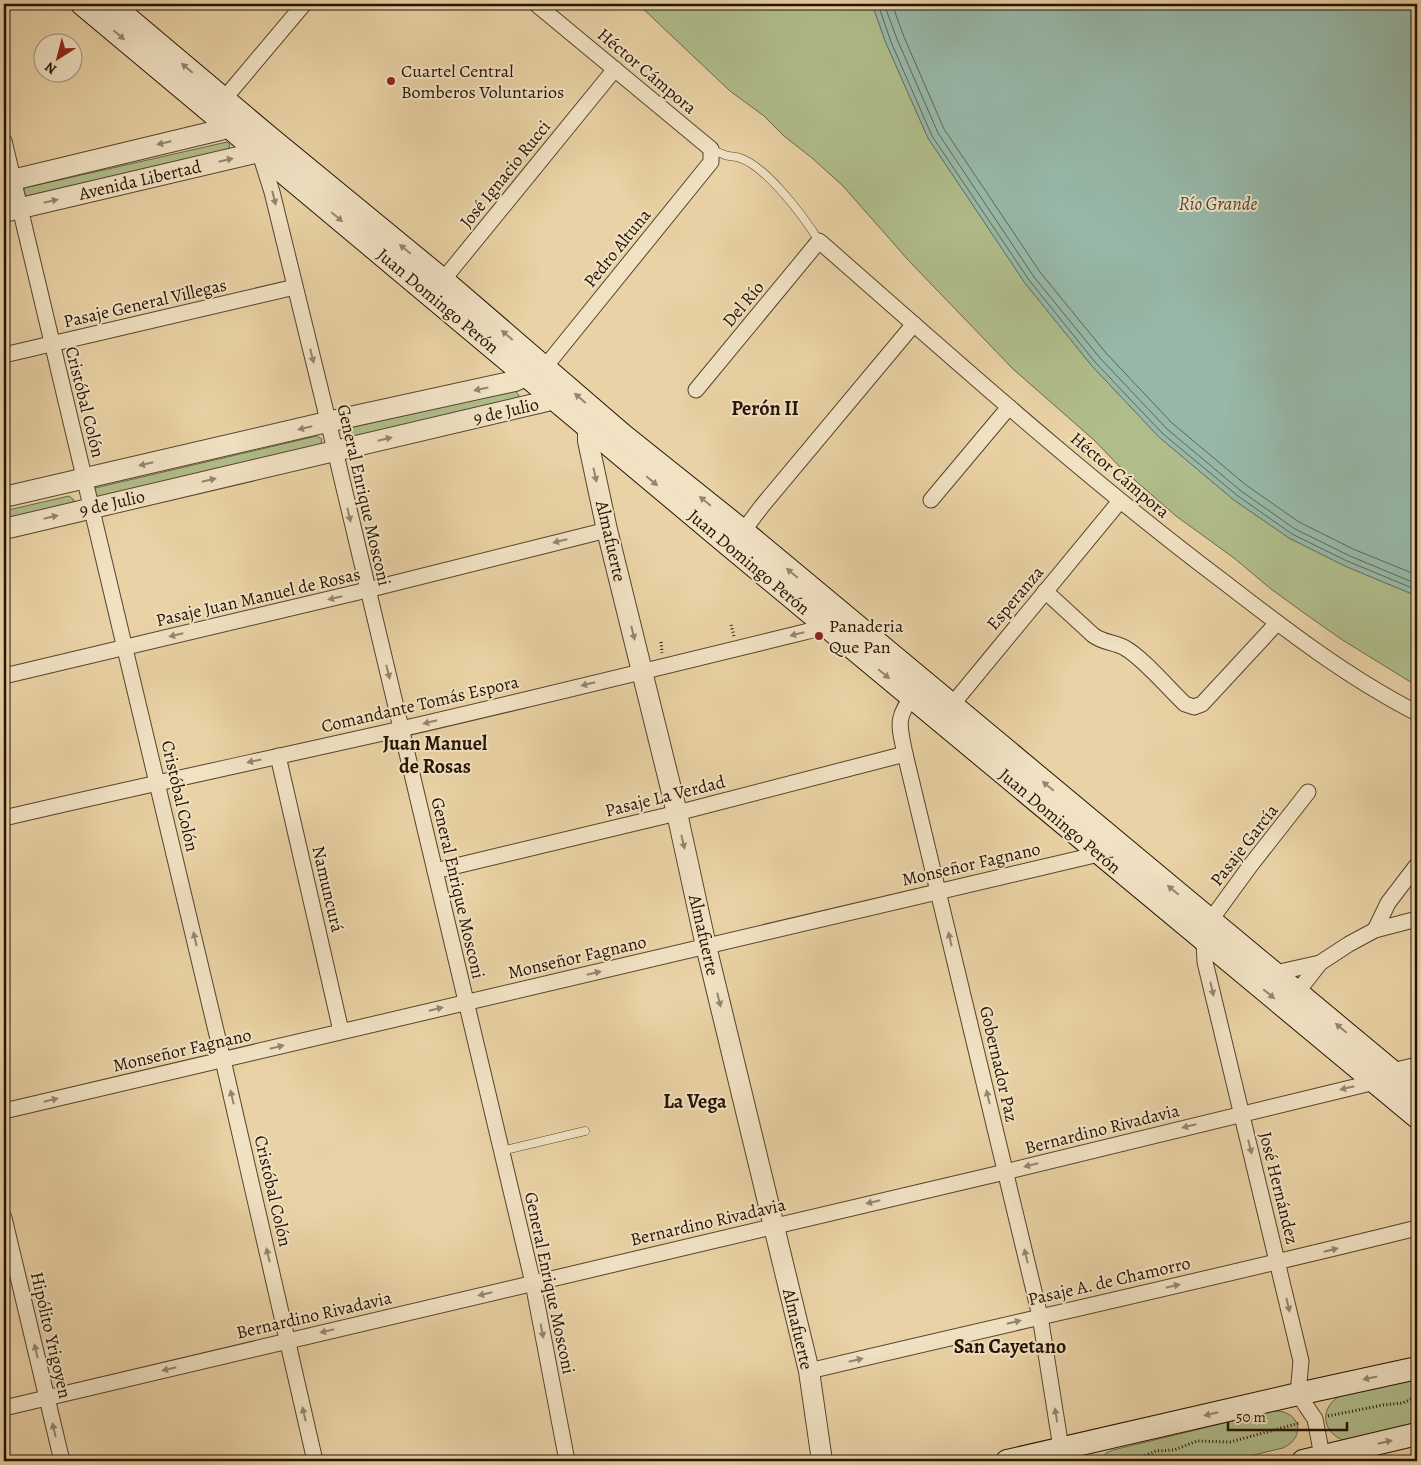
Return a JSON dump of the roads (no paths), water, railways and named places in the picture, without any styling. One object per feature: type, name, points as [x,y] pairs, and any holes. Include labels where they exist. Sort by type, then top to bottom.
[{"type":"main road","name":"Juan Domingo Perón","points":[[82,4],[227,125],[265,145],[442,280],[536,372],[551,396],[593,420]]},
{"type":"main road","name":"Juan Domingo Perón","points":[[114,4],[224,99],[265,145],[593,420],[1384,1076],[1417,1092]]},
{"type":"main road","name":"Juan Domingo Perón","points":[[945,712],[1099,854],[1207,931],[1276,973],[1298,991],[1384,1076],[1417,1117]]},
{"type":"main road","points":[[1007,1461],[1065,1454],[1298,1394],[1417,1368]]},
{"type":"main road","points":[[1316,1460],[1417,1434]]},
{"type":"street","points":[[227,125],[224,99],[304,4]]},
{"type":"street","name":"Héctor Cámpora","points":[[536,4],[711,149]]},
{"type":"street","name":"José Ignacio Rucci","points":[[442,280],[615,69]]},
{"type":"street","name":"Avenida Libertad","points":[[8,180],[220,130],[227,125]]},
{"type":"street","name":"Cristóbal Colón","points":[[4,141],[12,210],[51,344],[92,508],[158,782],[315,1461]]},
{"type":"street","name":"Avenida Libertad","points":[[12,210],[265,145]]},
{"type":"street","name":"General Enrique Mosconi","points":[[265,145],[272,192],[533,1283],[567,1461]]},
{"type":"street","name":"Pedro Altuna","points":[[536,372],[711,162],[711,149]]},
{"type":"street","name":"Héctor Cámpora","points":[[819,241],[1120,501],[1314,651],[1355,678],[1417,713]]},
{"type":"street","name":"Del Río","points":[[696,390],[819,241]]},
{"type":"street","name":"Pasaje General Villegas","points":[[4,355],[295,287]]},
{"type":"street","points":[[737,539],[762,506],[914,324]]},
{"type":"street","name":"9 de Julio","points":[[4,497],[327,422],[515,381],[536,372]]},
{"type":"street","name":"9 de Julio","points":[[4,529],[538,404],[547,401],[551,396]]},
{"type":"street","points":[[931,500],[1009,407]]},
{"type":"street","name":"Almafuerte","points":[[593,420],[588,441],[607,530],[677,813],[706,946],[809,1371],[822,1461]]},
{"type":"street","name":"Esperanza","points":[[945,712],[1120,501]]},
{"type":"street","name":"Pasaje Juan Manuel de Rosas","points":[[4,676],[367,590],[607,530]]},
{"type":"street","points":[[1045,591],[1093,635],[1101,641],[1125,648],[1136,656],[1185,704],[1194,707],[1202,704],[1277,623]]},
{"type":"street","name":"Comandante Tomás Espora","points":[[4,818],[158,782],[402,729],[817,629],[831,618]]},
{"type":"street","name":"Gobernador Paz","points":[[917,689],[901,714],[899,726],[1040,1316],[1065,1454]]},
{"type":"street","name":"Pasaje La Verdad","points":[[435,871],[677,813],[905,754]]},
{"type":"street","name":"Namuncurá","points":[[278,756],[341,1031]]},
{"type":"street","name":"Pasaje García","points":[[1207,931],[1250,866],[1308,792]]},
{"type":"street","name":"Monseñor Fagnano","points":[[4,1111],[1099,854]]},
{"type":"street","points":[[1374,930],[1388,903],[1417,865]]},
{"type":"street","points":[[1276,973],[1320,963],[1374,930],[1417,919]]},
{"type":"street","name":"José Hernández","points":[[1207,931],[1205,962],[1301,1361],[1298,1394]]},
{"type":"street","points":[[1298,991],[1320,963]]},
{"type":"street","name":"Bernardino Rivadavia","points":[[4,1408],[774,1225],[1006,1172],[1384,1076],[1417,1065]]},
{"type":"street","name":"Hipólito Yrigoyen","points":[[4,1218],[62,1461]]},
{"type":"street","name":"Pasaje A. de Chamorro","points":[[809,1371],[1040,1316],[1278,1263],[1417,1228]]},
{"type":"street","points":[[1298,1394],[1315,1419],[1316,1460]]},
{"type":"lane","points":[[711,149],[726,156],[740,158],[766,176],[791,203],[819,241]]},
{"type":"lane","points":[[501,1151],[585,1131]]},
{"type":"water","name":"Río Grande","points":[[872,4],[1417,4],[1417,596],[1345,566],[1289,538],[1234,500],[1159,437],[1092,366],[1025,283],[928,138],[886,43]]},
{"type":"place","name":"Cuartel Central Bomberos Voluntarios","points":[[391,81]]},
{"type":"place","name":"Panaderia Que Pan","points":[[819,636]]},
{"type":"district","name":"Perón II","points":[[765,408]]},
{"type":"district","name":"Juan Manuel de Rosas","points":[[435,754]]},
{"type":"district","name":"La Vega","points":[[695,1101]]},
{"type":"district","name":"San Cayetano","points":[[1010,1346]]}]
